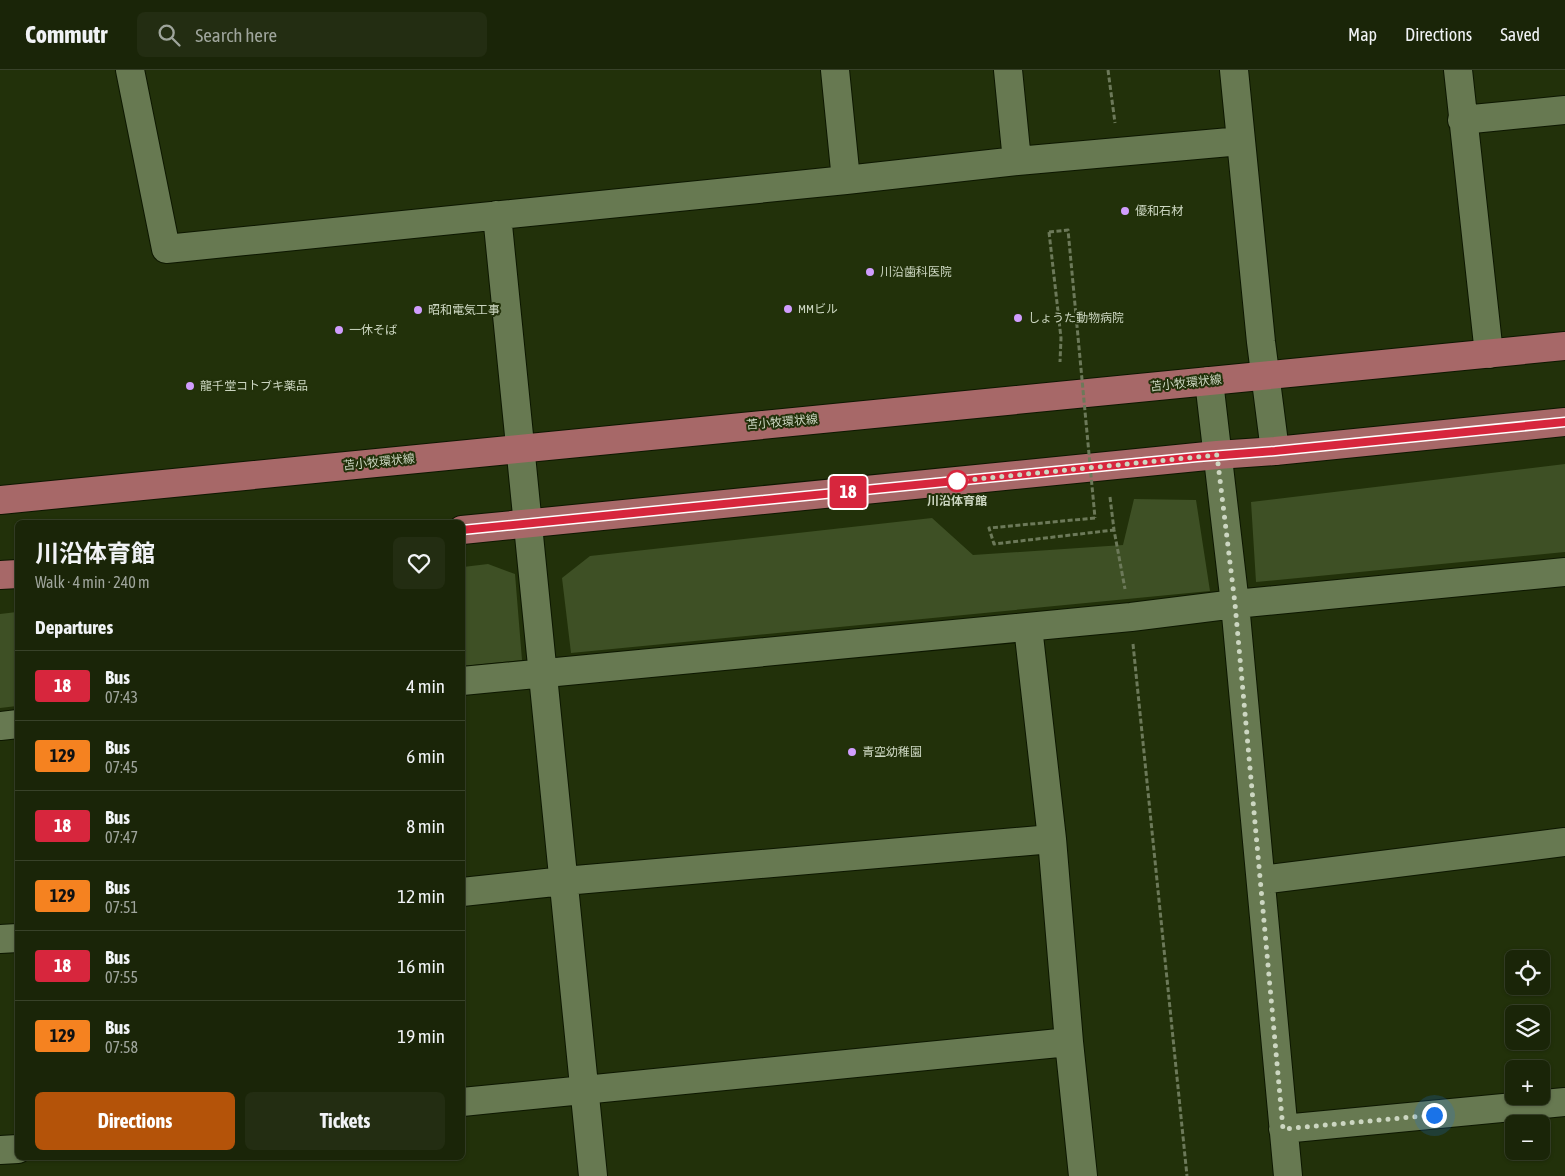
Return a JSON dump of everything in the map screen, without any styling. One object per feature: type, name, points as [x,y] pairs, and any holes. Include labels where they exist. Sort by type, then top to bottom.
[{"type":"main road","name":"苫小牧環状線","points":[[0,500],[521,447],[1565,346]]},
{"type":"main road","points":[[465,530],[1565,422]]},
{"type":"main road","points":[[0,575],[15,574]]},
{"type":"street","points":[[130,70],[166,250],[1017,161],[1241,141]]},
{"type":"street","points":[[835,70],[846,180]]},
{"type":"street","points":[[1008,70],[1017,161]]},
{"type":"street","points":[[1234,70],[1265,375],[1275,451]]},
{"type":"street","points":[[1458,70],[1489,354]]},
{"type":"street","points":[[1462,120],[1565,110]]},
{"type":"street","points":[[497,215],[593,1176]]},
{"type":"street","points":[[1209,381],[1235,604],[1288,1176]]},
{"type":"street","points":[[465,681],[1131,617],[1235,604],[1565,572]]},
{"type":"street","points":[[1028,626],[1052,839],[1069,1042],[1083,1176]]},
{"type":"street","points":[[0,726],[15,724]]},
{"type":"street","points":[[465,892],[564,881],[1052,839]]},
{"type":"street","points":[[1261,880],[1565,842]]},
{"type":"street","points":[[0,939],[15,938]]},
{"type":"street","points":[[465,1102],[1069,1042]]},
{"type":"street","points":[[1283,1129],[1565,1102]]},
{"type":"street","points":[[0,1150],[15,1148]]},
{"type":"path","points":[[1108,70],[1119,151]]},
{"type":"path","points":[[1060,362],[1061,338],[1049,232],[1068,230],[1095,518],[989,528],[994,544],[1114,530]]},
{"type":"path","points":[[1110,497],[1114,530],[1131,617],[1187,1176]]},
{"type":"green space","points":[[1565,464],[1565,552],[1256,582],[1251,502]]},
{"type":"green space","points":[[1134,499],[1196,500],[1210,591],[571,653],[562,578],[590,556],[932,518],[973,555],[1123,545]]},
{"type":"green space","points":[[488,564],[515,574],[522,660],[465,666],[465,567]]},
{"type":"green space","points":[[15,612],[15,706],[0,708],[0,614]]},
{"type":"bus line","name":"18","points":[[465,530],[1565,422]]},
{"type":"place","name":"優和石材","points":[[1125,211]]},
{"type":"place","name":"川沿歯科医院","points":[[870,272]]},
{"type":"place","name":"MMビル","points":[[788,309]]},
{"type":"place","name":"昭和電気工事","points":[[418,310]]},
{"type":"place","name":"しょうた動物病院","points":[[1018,318]]},
{"type":"place","name":"一休そば","points":[[339,330]]},
{"type":"place","name":"龍千堂コトブキ薬品","points":[[190,386]]},
{"type":"place","name":"川沿体育館","points":[[957,481]]},
{"type":"place","name":"青空幼稚園","points":[[852,752]]},
{"type":"route","points":[[957,481],[1217,455],[1235,604],[1283,1129],[1434,1115]]}]
